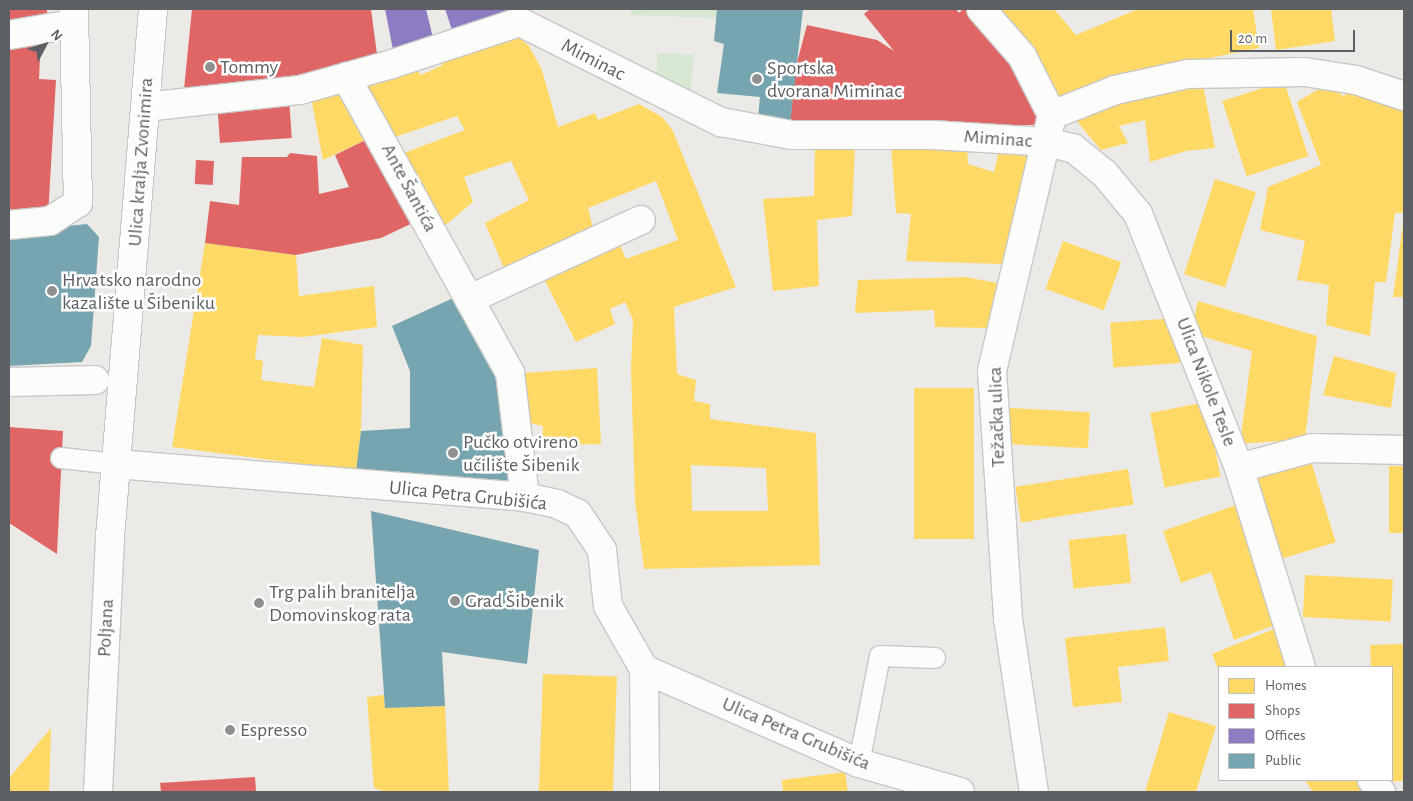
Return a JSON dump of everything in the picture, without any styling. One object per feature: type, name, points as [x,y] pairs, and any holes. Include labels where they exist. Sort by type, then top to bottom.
[{"type":"street","name":"Ulica kralja Zvonimira","points":[[116,464],[153,9]]},
{"type":"street","points":[[982,9],[1022,56],[1052,115]]},
{"type":"street","points":[[9,35],[73,16],[78,203],[50,221],[9,225]]},
{"type":"street","name":"Miminac","points":[[145,107],[300,90],[520,22],[721,122],[792,135],[933,135],[1046,142]]},
{"type":"street","name":"Miminac","points":[[1052,115],[1115,90],[1188,74],[1305,72],[1356,80],[1404,96]]},
{"type":"street","name":"Ante Šantića","points":[[346,77],[510,373],[525,497]]},
{"type":"street","name":"Težačka ulica","points":[[1034,792],[1008,618],[992,370],[1052,115]]},
{"type":"street","name":"Ulica Nikole Tesle","points":[[1046,142],[1073,148],[1105,174],[1138,214],[1239,468],[1301,666]]},
{"type":"street","points":[[470,299],[641,220]]},
{"type":"street","points":[[9,382],[95,380]]},
{"type":"street","points":[[1239,468],[1312,448],[1404,450]]},
{"type":"street","name":"Ulica Petra Grubišića","points":[[116,464],[525,497],[557,504],[578,514],[602,550],[608,606],[644,669],[859,763],[960,792]]},
{"type":"street","name":"Poljana","points":[[98,792],[116,464]]},
{"type":"street","points":[[644,669],[645,792]]},
{"type":"street","points":[[1373,781],[1381,792]]},
{"type":"lane","points":[[61,458],[116,464]]},
{"type":"lane","points":[[859,763],[880,656],[935,658]]},
{"type":"green space","points":[[630,9],[717,9],[717,18],[630,15]]},
{"type":"green space","points":[[658,53],[694,55],[690,95],[653,76],[657,70]]},
{"type":"building: Homes","points":[[993,9],[1054,9],[1076,35],[1138,9],[1253,9],[1259,48],[1190,62],[1059,104]]},
{"type":"building: Homes","points":[[1271,9],[1331,9],[1335,41],[1276,50]]},
{"type":"building: Homes","points":[[513,32],[529,46],[542,70],[558,127],[595,113],[598,120],[639,104],[662,117],[673,131],[736,287],[674,307],[677,374],[696,380],[694,401],[710,404],[710,419],[816,433],[820,565],[644,569],[635,501],[631,368],[633,320],[625,302],[610,309],[615,324],[576,342],[540,271],[616,236],[626,259],[678,240],[656,181],[588,208],[595,236],[507,275],[485,223],[529,200],[511,161],[464,177],[473,202],[437,232],[396,156],[465,130],[457,116],[389,139],[361,84],[414,66],[421,75],[443,65],[435,55]],"holes":[[[691,465],[766,468],[768,511],[692,511]]]},
{"type":"building: Homes","points":[[1202,79],[1215,148],[1186,151],[1150,162],[1145,120],[1119,126],[1128,143],[1101,150],[1069,112]]},
{"type":"building: Homes","points":[[1284,81],[1308,156],[1247,176],[1222,101]]},
{"type":"building: Homes","points":[[1329,83],[1344,97],[1350,85],[1404,107],[1404,213],[1395,213],[1386,282],[1375,282],[1370,336],[1326,325],[1329,285],[1297,280],[1305,241],[1260,230],[1268,187],[1321,165],[1297,102]]},
{"type":"building: Homes","points":[[346,94],[376,135],[323,160],[311,98]]},
{"type":"building: Homes","points":[[815,144],[855,147],[852,216],[817,220],[819,286],[773,291],[763,199],[814,196]]},
{"type":"building: Homes","points":[[891,146],[967,147],[968,164],[994,172],[999,150],[1030,152],[1016,223],[1002,264],[906,261],[911,214],[896,213]]},
{"type":"building: Homes","points":[[1215,179],[1256,192],[1225,287],[1184,274]]},
{"type":"building: Homes","points":[[1403,223],[1404,297],[1393,297]]},
{"type":"building: Homes","points":[[1063,241],[1121,262],[1104,310],[1046,289]]},
{"type":"building: Homes","points":[[205,243],[296,255],[299,296],[374,286],[377,327],[303,337],[258,335],[255,359],[263,361],[261,380],[314,387],[322,338],[363,345],[361,431],[356,471],[172,447]]},
{"type":"building: Homes","points":[[966,277],[1002,284],[988,328],[935,327],[934,310],[855,313],[858,280]]},
{"type":"building: Homes","points":[[1198,301],[1317,336],[1305,439],[1240,444],[1252,351],[1191,333]]},
{"type":"building: Homes","points":[[1177,318],[1180,363],[1113,368],[1110,323]]},
{"type":"building: Homes","points":[[1334,356],[1396,373],[1391,408],[1323,395]]},
{"type":"building: Homes","points":[[597,368],[601,444],[542,445],[543,426],[529,423],[524,373]]},
{"type":"building: Homes","points":[[914,388],[974,388],[974,539],[914,539]]},
{"type":"building: Homes","points":[[1206,402],[1221,477],[1165,487],[1150,413]]},
{"type":"building: Homes","points":[[1009,408],[1090,412],[1088,448],[1007,444]]},
{"type":"building: Homes","points":[[1310,458],[1336,542],[1282,559],[1256,474]]},
{"type":"building: Homes","points":[[1389,466],[1404,466],[1404,533],[1389,533]]},
{"type":"building: Homes","points":[[1128,469],[1134,505],[1021,522],[1015,487]]},
{"type":"building: Homes","points":[[1236,505],[1278,624],[1234,640],[1211,572],[1181,583],[1163,531]]},
{"type":"building: Homes","points":[[1126,534],[1131,583],[1073,589],[1068,540]]},
{"type":"building: Homes","points":[[1305,575],[1393,580],[1391,622],[1303,617]]},
{"type":"building: Homes","points":[[1165,627],[1169,661],[1118,667],[1122,702],[1073,707],[1065,638]]},
{"type":"building: Homes","points":[[1274,629],[1289,666],[1218,666],[1218,669],[1212,654]]},
{"type":"building: Homes","points":[[1404,644],[1404,781],[1379,782],[1393,781],[1393,666],[1371,666],[1370,645]]},
{"type":"building: Homes","points":[[543,674],[617,677],[613,792],[539,792]]},
{"type":"building: Homes","points":[[384,695],[385,708],[445,706],[449,792],[386,792],[374,788],[367,697]]},
{"type":"building: Homes","points":[[1169,712],[1216,726],[1196,792],[1145,792]]},
{"type":"building: Homes","points":[[51,728],[49,792],[9,792],[9,778]]},
{"type":"building: Homes","points":[[845,772],[848,792],[783,792],[782,780]]},
{"type":"building: Homes","points":[[1306,781],[1358,781],[1372,792],[1313,792]]},
{"type":"building: Shops","points":[[9,9],[47,9],[47,23],[9,29]]},
{"type":"building: Shops","points":[[192,9],[371,9],[378,62],[353,69],[184,89]]},
{"type":"building: Shops","points":[[870,9],[956,9],[959,13],[963,9],[971,9],[1017,64],[1035,100],[1039,125],[790,124],[796,66],[807,25],[877,40],[894,51],[864,14]]},
{"type":"building: Shops","points":[[41,35],[39,79],[56,80],[48,216],[9,218],[9,41]]},
{"type":"building: Shops","points":[[289,98],[292,138],[220,143],[217,103]]},
{"type":"building: Shops","points":[[376,135],[421,219],[381,238],[296,255],[205,243],[210,201],[239,205],[242,157],[287,157],[290,153],[317,156],[319,194],[349,187],[335,155]]},
{"type":"building: Shops","points":[[196,160],[214,161],[213,185],[195,184]]},
{"type":"building: Shops","points":[[9,427],[63,431],[57,554],[9,523]]},
{"type":"building: Shops","points":[[255,777],[256,792],[161,792],[160,783]]},
{"type":"building: Offices","points":[[385,9],[426,9],[434,42],[394,55]]},
{"type":"building: Offices","points":[[445,9],[505,9],[506,17],[453,33]]},
{"type":"building: Public","name":"Sportska dvorana Miminac","points":[[717,9],[803,9],[790,124],[758,118],[760,97],[717,93],[724,44],[714,41]]},
{"type":"building: Public","name":"Hrvatsko narodno kazalište u Šibeniku","points":[[87,224],[99,237],[91,346],[82,362],[9,366],[9,232]]},
{"type":"building: Public","points":[[462,294],[500,378],[510,483],[356,471],[361,431],[410,428],[410,371],[392,326]]},
{"type":"building: Public","name":"Grad Šibenik","points":[[371,511],[539,550],[527,664],[442,652],[445,706],[385,708]]},
{"type":"place","name":"Tommy","points":[[210,67]]},
{"type":"place","name":"Sportska dvorana Miminac","points":[[757,79]]},
{"type":"place","name":"Hrvatsko narodno kazalište u Šibeniku","points":[[52,291]]},
{"type":"place","name":"Pučko otvireno učilište Šibenik","points":[[453,453]]},
{"type":"place","name":"Grad Šibenik","points":[[455,601]]},
{"type":"place","name":"Trg palih branitelja Domovinskog rata","points":[[259,603]]},
{"type":"place","name":"Espresso","points":[[230,730]]}]
